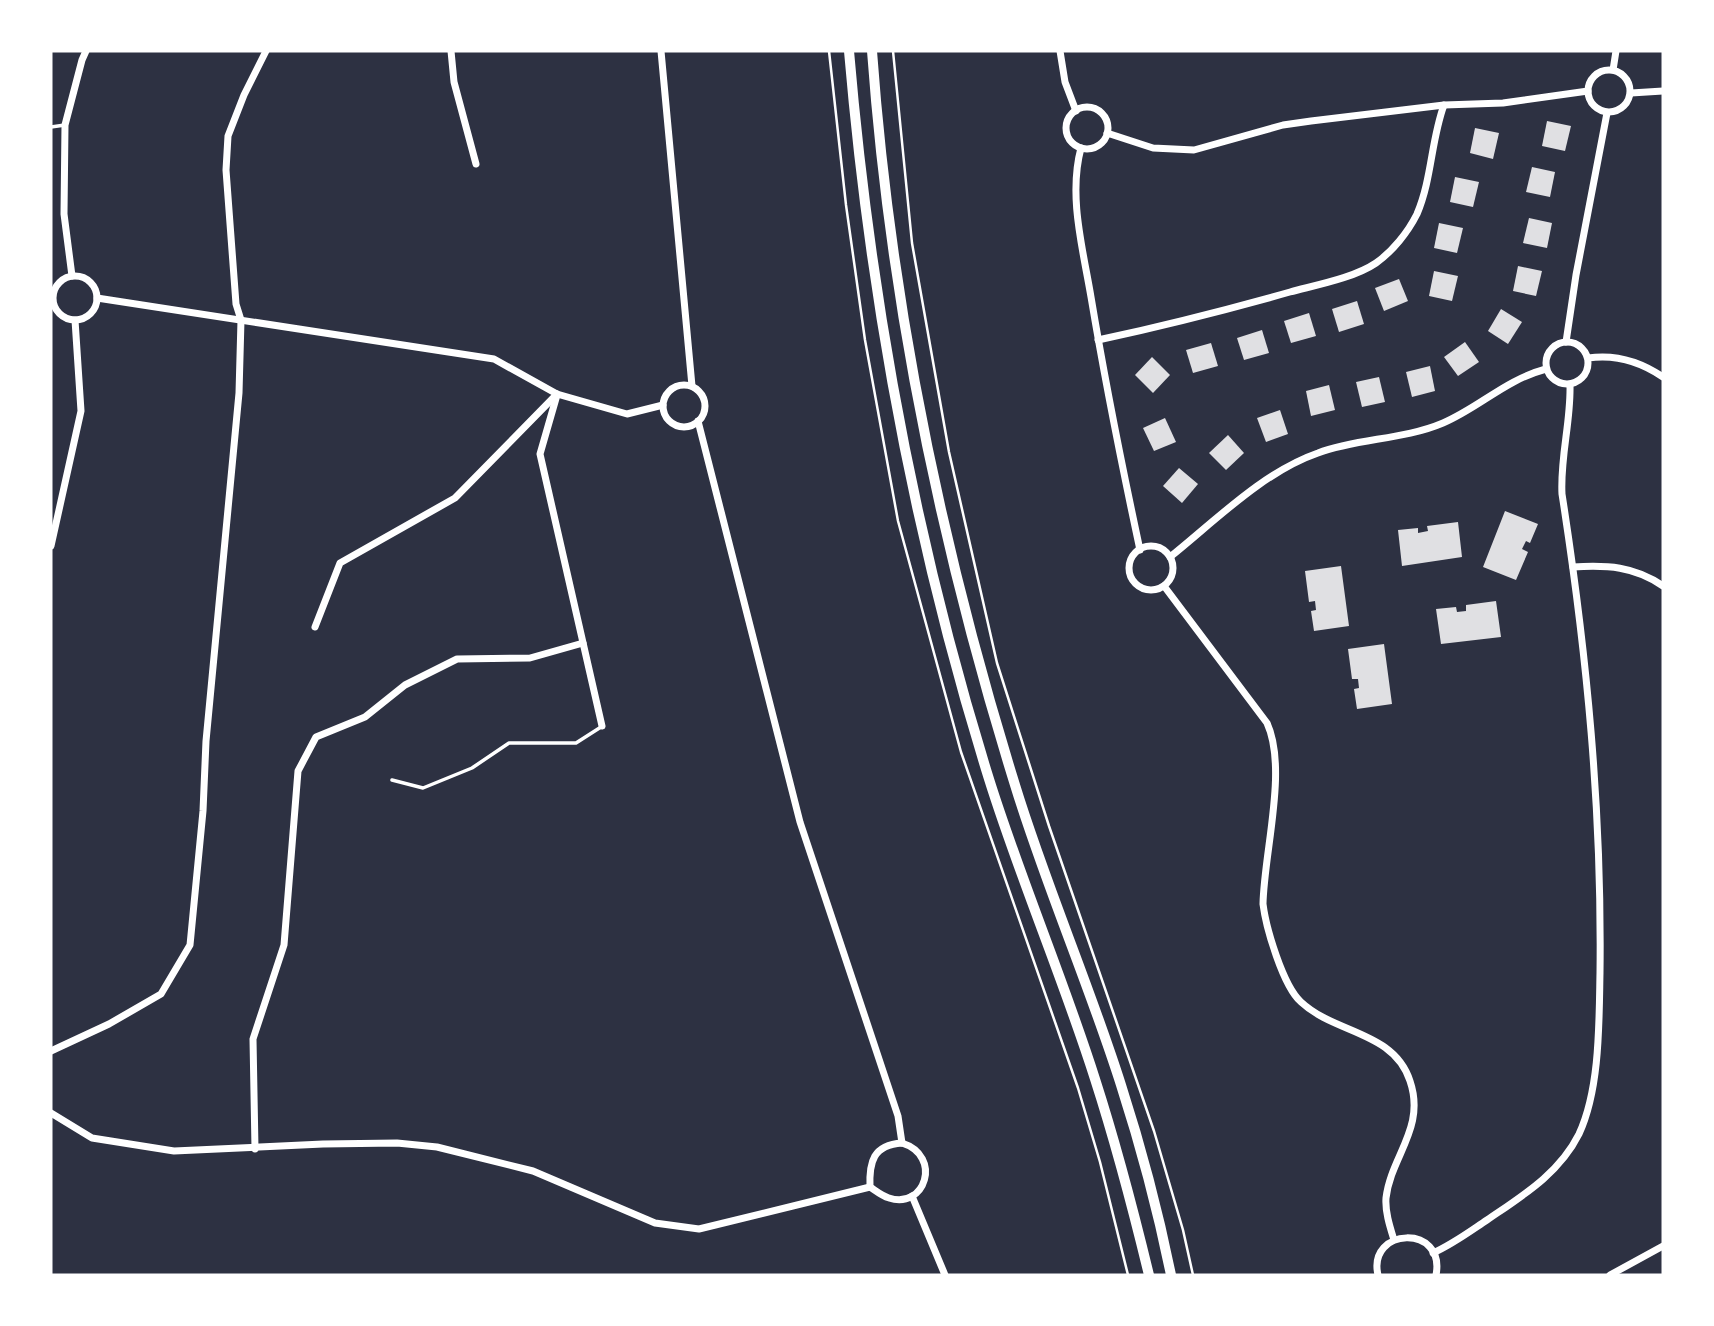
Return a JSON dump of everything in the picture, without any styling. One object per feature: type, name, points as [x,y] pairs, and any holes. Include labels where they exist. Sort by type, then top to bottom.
[{"type":"main road","points":[[849,51],[867,218],[895,401],[916,505],[979,744],[1017,862],[1095,1078],[1149,1275]]},
{"type":"main road","points":[[872,51],[884,181],[901,297],[924,431],[966,620],[1016,789],[1121,1085],[1151,1188],[1171,1275]]},
{"type":"main road","points":[[979,744],[1000,737]]},
{"type":"street","points":[[72,276],[64,214],[65,125],[86,51]]},
{"type":"street","points":[[51,1051],[109,1024],[161,993],[190,945],[203,811],[206,741],[239,393],[241,320],[236,304],[226,151],[232,123],[266,51]]},
{"type":"street","points":[[451,51],[454,82],[476,164]]},
{"type":"street","points":[[661,51],[692,386]]},
{"type":"street","points":[[1060,51],[1065,82],[1076,111]]},
{"type":"street","points":[[1613,71],[1616,51]]},
{"type":"street","points":[[1602,71],[1613,71],[1627,79],[1630,93],[1625,106],[1607,113],[1593,106],[1588,91],[1591,80],[1596,75],[1602,71]]},
{"type":"street","points":[[1107,133],[1153,148],[1194,150],[1283,125],[1444,105],[1503,103],[1588,91]]},
{"type":"street","points":[[1630,93],[1663,91]]},
{"type":"street","points":[[1098,340],[1285,294],[1375,264],[1397,243],[1417,214],[1426,188],[1438,121],[1444,105]]},
{"type":"street","points":[[1084,107],[1097,110],[1106,120],[1107,133],[1100,144],[1088,149],[1082,148],[1075,145],[1067,134],[1067,120],[1084,107]]},
{"type":"street","points":[[1566,342],[1607,113]]},
{"type":"street","points":[[1082,148],[1076,179],[1077,204],[1098,340],[1140,550]]},
{"type":"street","points":[[72,276],[87,279],[96,290],[97,298],[93,311],[82,319],[75,320],[61,315],[56,309],[53,295],[60,282],[72,276]]},
{"type":"street","points":[[97,298],[494,359],[557,394],[627,414],[663,405]]},
{"type":"street","points":[[51,546],[82,411],[75,320]]},
{"type":"street","points":[[1566,342],[1582,347],[1588,358],[1586,373],[1582,379],[1570,385],[1556,382],[1546,369],[1546,356],[1550,350],[1555,345],[1566,342]]},
{"type":"street","points":[[1588,358],[1607,357],[1629,361],[1663,377]]},
{"type":"street","points":[[1170,556],[1274,474],[1306,458],[1348,444],[1404,435],[1441,424],[1515,380],[1546,369]]},
{"type":"street","points":[[1433,1253],[1525,1195],[1543,1180],[1571,1148],[1586,1117],[1590,1101],[1599,1006],[1600,862],[1589,693],[1561,479],[1570,385]]},
{"type":"street","points":[[692,386],[702,395],[705,409],[698,421],[686,427],[672,423],[664,412],[664,399],[673,388],[692,386]]},
{"type":"street","points":[[315,626],[340,563],[455,498],[557,394]]},
{"type":"street","points":[[557,394],[540,454],[602,726]]},
{"type":"street","points":[[698,421],[800,822],[898,1116],[902,1143]]},
{"type":"street","points":[[1154,546],[1170,556],[1173,572],[1164,586],[1145,589],[1133,581],[1130,561],[1140,550],[1154,546]]},
{"type":"street","points":[[1573,567],[1623,567],[1642,573],[1663,586]]},
{"type":"street","points":[[1164,586],[1267,723],[1273,738],[1277,766],[1263,904],[1265,922],[1286,982],[1292,993],[1312,1011],[1379,1042],[1398,1059],[1410,1079],[1415,1102],[1413,1124],[1386,1196],[1394,1240]]},
{"type":"street","points":[[255,1149],[253,1039],[285,945],[298,771],[316,737],[365,717],[405,685],[457,659],[530,658],[583,643]]},
{"type":"street","points":[[51,1113],[92,1138],[174,1151],[323,1144],[397,1143],[437,1147],[533,1171],[655,1223],[699,1229],[870,1187],[888,1198],[903,1199],[912,1196],[924,1183],[924,1160],[919,1152],[902,1143],[887,1145],[878,1151],[871,1162],[870,1187]]},
{"type":"street","points":[[912,1196],[945,1275]]},
{"type":"street","points":[[1378,1275],[1377,1261],[1381,1252],[1394,1240],[1405,1237],[1423,1242],[1433,1253],[1436,1275]]},
{"type":"street","points":[[1610,1275],[1663,1246]]},
{"type":"lane","points":[[51,127],[65,125]]},
{"type":"lane","points":[[392,780],[423,788],[472,768],[509,743],[576,743],[602,726]]},
{"type":"path","points":[[893,51],[912,243],[949,452],[998,663],[1048,826],[1154,1131],[1183,1230],[1193,1275]]},
{"type":"building","points":[[1547,121],[1571,126],[1565,151],[1542,146]]},
{"type":"building","points":[[1475,128],[1499,133],[1493,159],[1470,153]]},
{"type":"building","points":[[1532,167],[1555,172],[1550,197],[1526,192]]},
{"type":"building","points":[[1455,177],[1479,182],[1473,207],[1450,202]]},
{"type":"building","points":[[1529,218],[1552,223],[1547,248],[1523,243]]},
{"type":"building","points":[[1439,223],[1463,228],[1457,253],[1434,248]]},
{"type":"building","points":[[1518,266],[1542,271],[1536,296],[1513,291]]},
{"type":"building","points":[[1434,271],[1458,276],[1452,301],[1429,296]]},
{"type":"building","points":[[1399,279],[1408,301],[1384,311],[1375,288]]},
{"type":"building","points":[[1357,301],[1364,324],[1339,332],[1332,309]]},
{"type":"building","points":[[1501,309],[1522,322],[1508,344],[1488,331]]},
{"type":"building","points":[[1309,313],[1316,336],[1291,343],[1284,321]]},
{"type":"building","points":[[1262,330],[1269,353],[1244,360],[1237,338]]},
{"type":"building","points":[[1465,342],[1479,362],[1458,376],[1444,357]]},
{"type":"building","points":[[1211,343],[1218,366],[1193,373],[1186,350]]},
{"type":"building","points":[[1152,357],[1170,375],[1153,393],[1135,375]]},
{"type":"building","points":[[1430,366],[1435,391],[1412,397],[1406,372]]},
{"type":"building","points":[[1379,377],[1385,402],[1362,407],[1356,382]]},
{"type":"building","points":[[1329,385],[1335,410],[1311,416],[1306,391]]},
{"type":"building","points":[[1280,410],[1288,434],[1266,442],[1257,418]]},
{"type":"building","points":[[1165,418],[1176,442],[1154,451],[1143,428]]},
{"type":"building","points":[[1228,435],[1244,453],[1226,470],[1209,453]]},
{"type":"building","points":[[1179,468],[1198,484],[1182,503],[1163,486]]},
{"type":"building","points":[[1505,511],[1538,524],[1530,543],[1526,541],[1522,549],[1528,552],[1516,580],[1483,567]]},
{"type":"building","points":[[1458,522],[1462,557],[1402,566],[1398,530],[1418,528],[1418,533],[1428,531],[1427,526]]},
{"type":"building","points":[[1341,566],[1349,626],[1314,631],[1311,611],[1316,610],[1315,601],[1309,602],[1305,571]]},
{"type":"building","points":[[1496,601],[1501,637],[1441,644],[1436,609],[1456,607],[1457,612],[1466,611],[1466,605]]},
{"type":"building","points":[[1384,644],[1392,704],[1357,709],[1354,689],[1359,688],[1358,679],[1352,679],[1348,649]]}]
